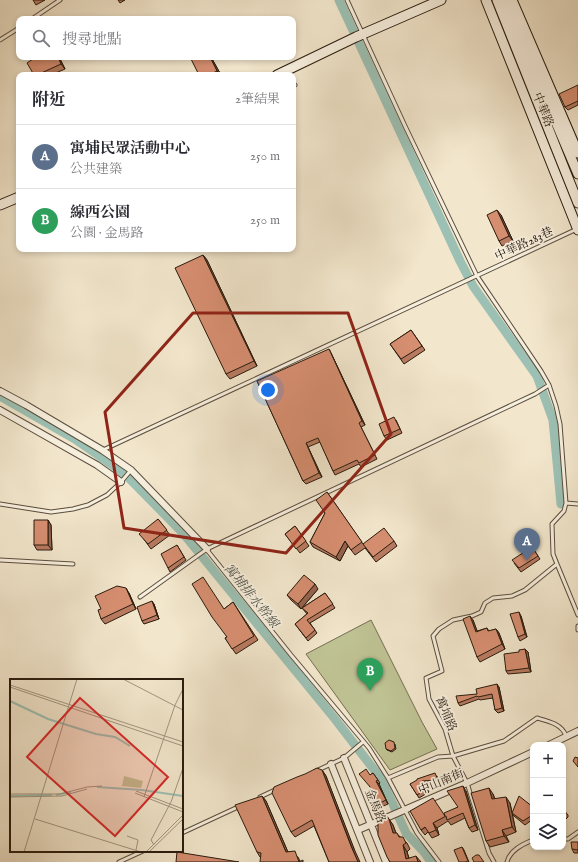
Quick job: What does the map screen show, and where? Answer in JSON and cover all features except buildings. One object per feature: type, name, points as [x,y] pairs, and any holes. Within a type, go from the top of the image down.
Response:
[{"type":"main road","points":[[284,72],[359,36],[440,0]]},
{"type":"main road","name":"中華路","points":[[486,0],[578,229]]},
{"type":"main road","name":"中華路","points":[[497,0],[578,203]]},
{"type":"main road","name":"中華路","points":[[504,0],[578,174]]},
{"type":"main road","name":"中華路","points":[[512,0],[578,153]]},
{"type":"main road","points":[[0,205],[16,198]]},
{"type":"street","points":[[0,391],[102,450],[131,470],[207,550]]},
{"type":"street","points":[[0,410],[98,465],[121,482]]},
{"type":"street","points":[[555,742],[578,732]]},
{"type":"street","name":"中山南街","points":[[358,830],[467,784],[530,753]]},
{"type":"street","name":"金馬路","points":[[344,758],[386,862]]},
{"type":"street","name":"金馬路","points":[[331,764],[370,862]]},
{"type":"lane","points":[[36,16],[60,0]]},
{"type":"lane","points":[[347,0],[359,36],[405,126],[477,276],[549,385],[560,424],[566,503],[564,511],[552,524],[553,554],[578,615]]},
{"type":"lane","points":[[0,40],[16,30]]},
{"type":"lane","name":"中華路283巷","points":[[102,450],[578,229]]},
{"type":"lane","points":[[140,597],[207,550],[534,394],[549,385]]},
{"type":"lane","points":[[0,504],[51,512],[73,509],[88,505],[107,495],[131,470]]},
{"type":"lane","points":[[566,503],[578,504]]},
{"type":"lane","points":[[207,550],[291,655],[369,748],[388,778],[417,833],[439,862]]},
{"type":"lane","points":[[0,560],[73,564]]},
{"type":"lane","name":"寓埔路","points":[[494,862],[489,853],[467,784],[453,756],[444,729],[429,699],[426,678],[442,671],[433,636],[439,629],[453,620],[472,616],[481,612],[485,603],[493,598],[512,596],[525,590],[557,564]]},
{"type":"lane","points":[[578,626],[578,630]]},
{"type":"lane","points":[[388,778],[438,757],[453,756],[504,741],[537,718],[556,724],[565,733],[566,737]]},
{"type":"lane","points":[[310,774],[344,758],[363,742]]},
{"type":"lane","points":[[253,800],[281,787]]},
{"type":"lane","points":[[183,833],[239,807]]},
{"type":"lane","points":[[566,839],[578,832]]},
{"type":"lane","points":[[507,862],[508,858],[521,844],[530,841]]},
{"type":"lane","points":[[119,862],[141,852]]},
{"type":"highlighted area","points":[[193,313],[348,313],[391,434],[286,553],[124,528],[105,412]]},
{"type":"green space","points":[[371,620],[437,749],[390,770],[306,654]]},
{"type":"waterway","points":[[339,0],[473,286],[537,376],[553,420],[561,504]]},
{"type":"waterway","name":"寓埔排水幹線","points":[[0,396],[75,439],[111,464],[127,476],[182,532],[335,719],[382,780],[406,833],[424,852],[431,862]]},
{"type":"place","name":"寓埔民眾活動中心","points":[[527,561]]},
{"type":"place","name":"線西公園","points":[[370,691]]}]
